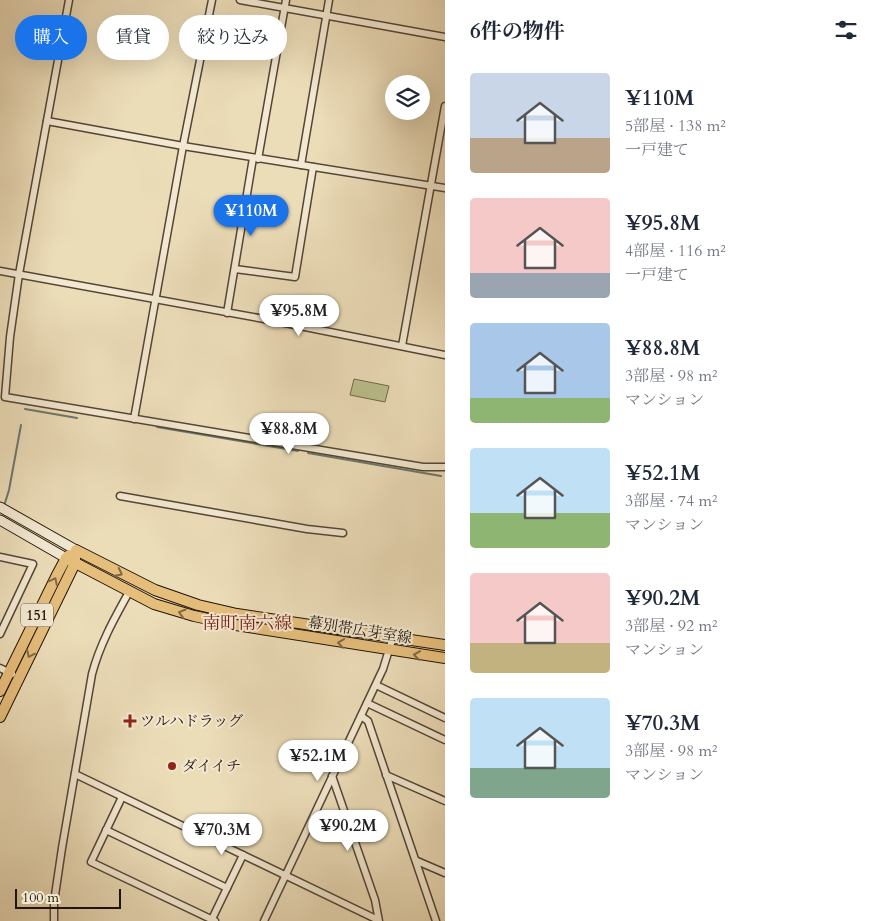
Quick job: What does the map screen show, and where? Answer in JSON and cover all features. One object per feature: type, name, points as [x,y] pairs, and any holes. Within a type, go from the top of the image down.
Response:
[{"type":"main road","points":[[0,507],[76,550]]},
{"type":"main road","points":[[0,520],[70,560]]},
{"type":"main road","name":"151","points":[[0,691],[76,550]]},
{"type":"main road","name":"幕別帯広芽室線","points":[[76,550],[155,590],[198,605],[237,614],[445,645]]},
{"type":"main road","name":"幕別帯広芽室線","points":[[70,560],[154,604],[194,616],[389,651],[445,658]]},
{"type":"main road","name":"151","points":[[0,717],[9,672]]},
{"type":"street","points":[[69,0],[19,274],[10,337],[5,397],[423,467],[445,467]]},
{"type":"street","points":[[134,419],[183,146],[212,0]]},
{"type":"street","points":[[240,0],[445,37]]},
{"type":"street","points":[[227,313],[286,0]]},
{"type":"street","points":[[301,165],[329,0]]},
{"type":"street","points":[[402,346],[445,106]]},
{"type":"street","points":[[47,121],[183,146],[445,188]]},
{"type":"street","points":[[235,269],[295,277],[313,167]]},
{"type":"street","points":[[0,271],[157,299],[445,355]]},
{"type":"street","points":[[120,496],[307,529],[344,533]]},
{"type":"street","points":[[0,557],[33,564],[0,634]]},
{"type":"street","points":[[54,921],[54,902],[92,674],[98,651],[129,592]]},
{"type":"street","points":[[264,921],[376,685],[393,637]]},
{"type":"street","points":[[376,685],[445,718]]},
{"type":"street","points":[[367,703],[445,740]]},
{"type":"street","points":[[361,716],[368,721],[436,921]]},
{"type":"street","points":[[75,774],[379,920]]},
{"type":"street","points":[[386,775],[445,801]]},
{"type":"street","points":[[332,776],[375,900],[379,920]]},
{"type":"street","points":[[122,797],[91,862],[213,920],[243,855]]},
{"type":"street","points":[[106,830],[227,888]]},
{"type":"street","points":[[417,861],[445,873]]},
{"type":"green space","points":[[354,379],[389,386],[385,402],[350,395]]},
{"type":"waterway","points":[[25,409],[77,418]]},
{"type":"waterway","points":[[4,506],[9,490],[21,425]]},
{"type":"waterway","points":[[157,427],[298,451]]},
{"type":"waterway","points":[[308,453],[441,476]]},
{"type":"place","name":"ツルハドラッグ","points":[[130,721]]},
{"type":"place","name":"ダイイチ","points":[[172,766]]},
{"type":"district","name":"南町南六線","points":[[247,623]]}]
